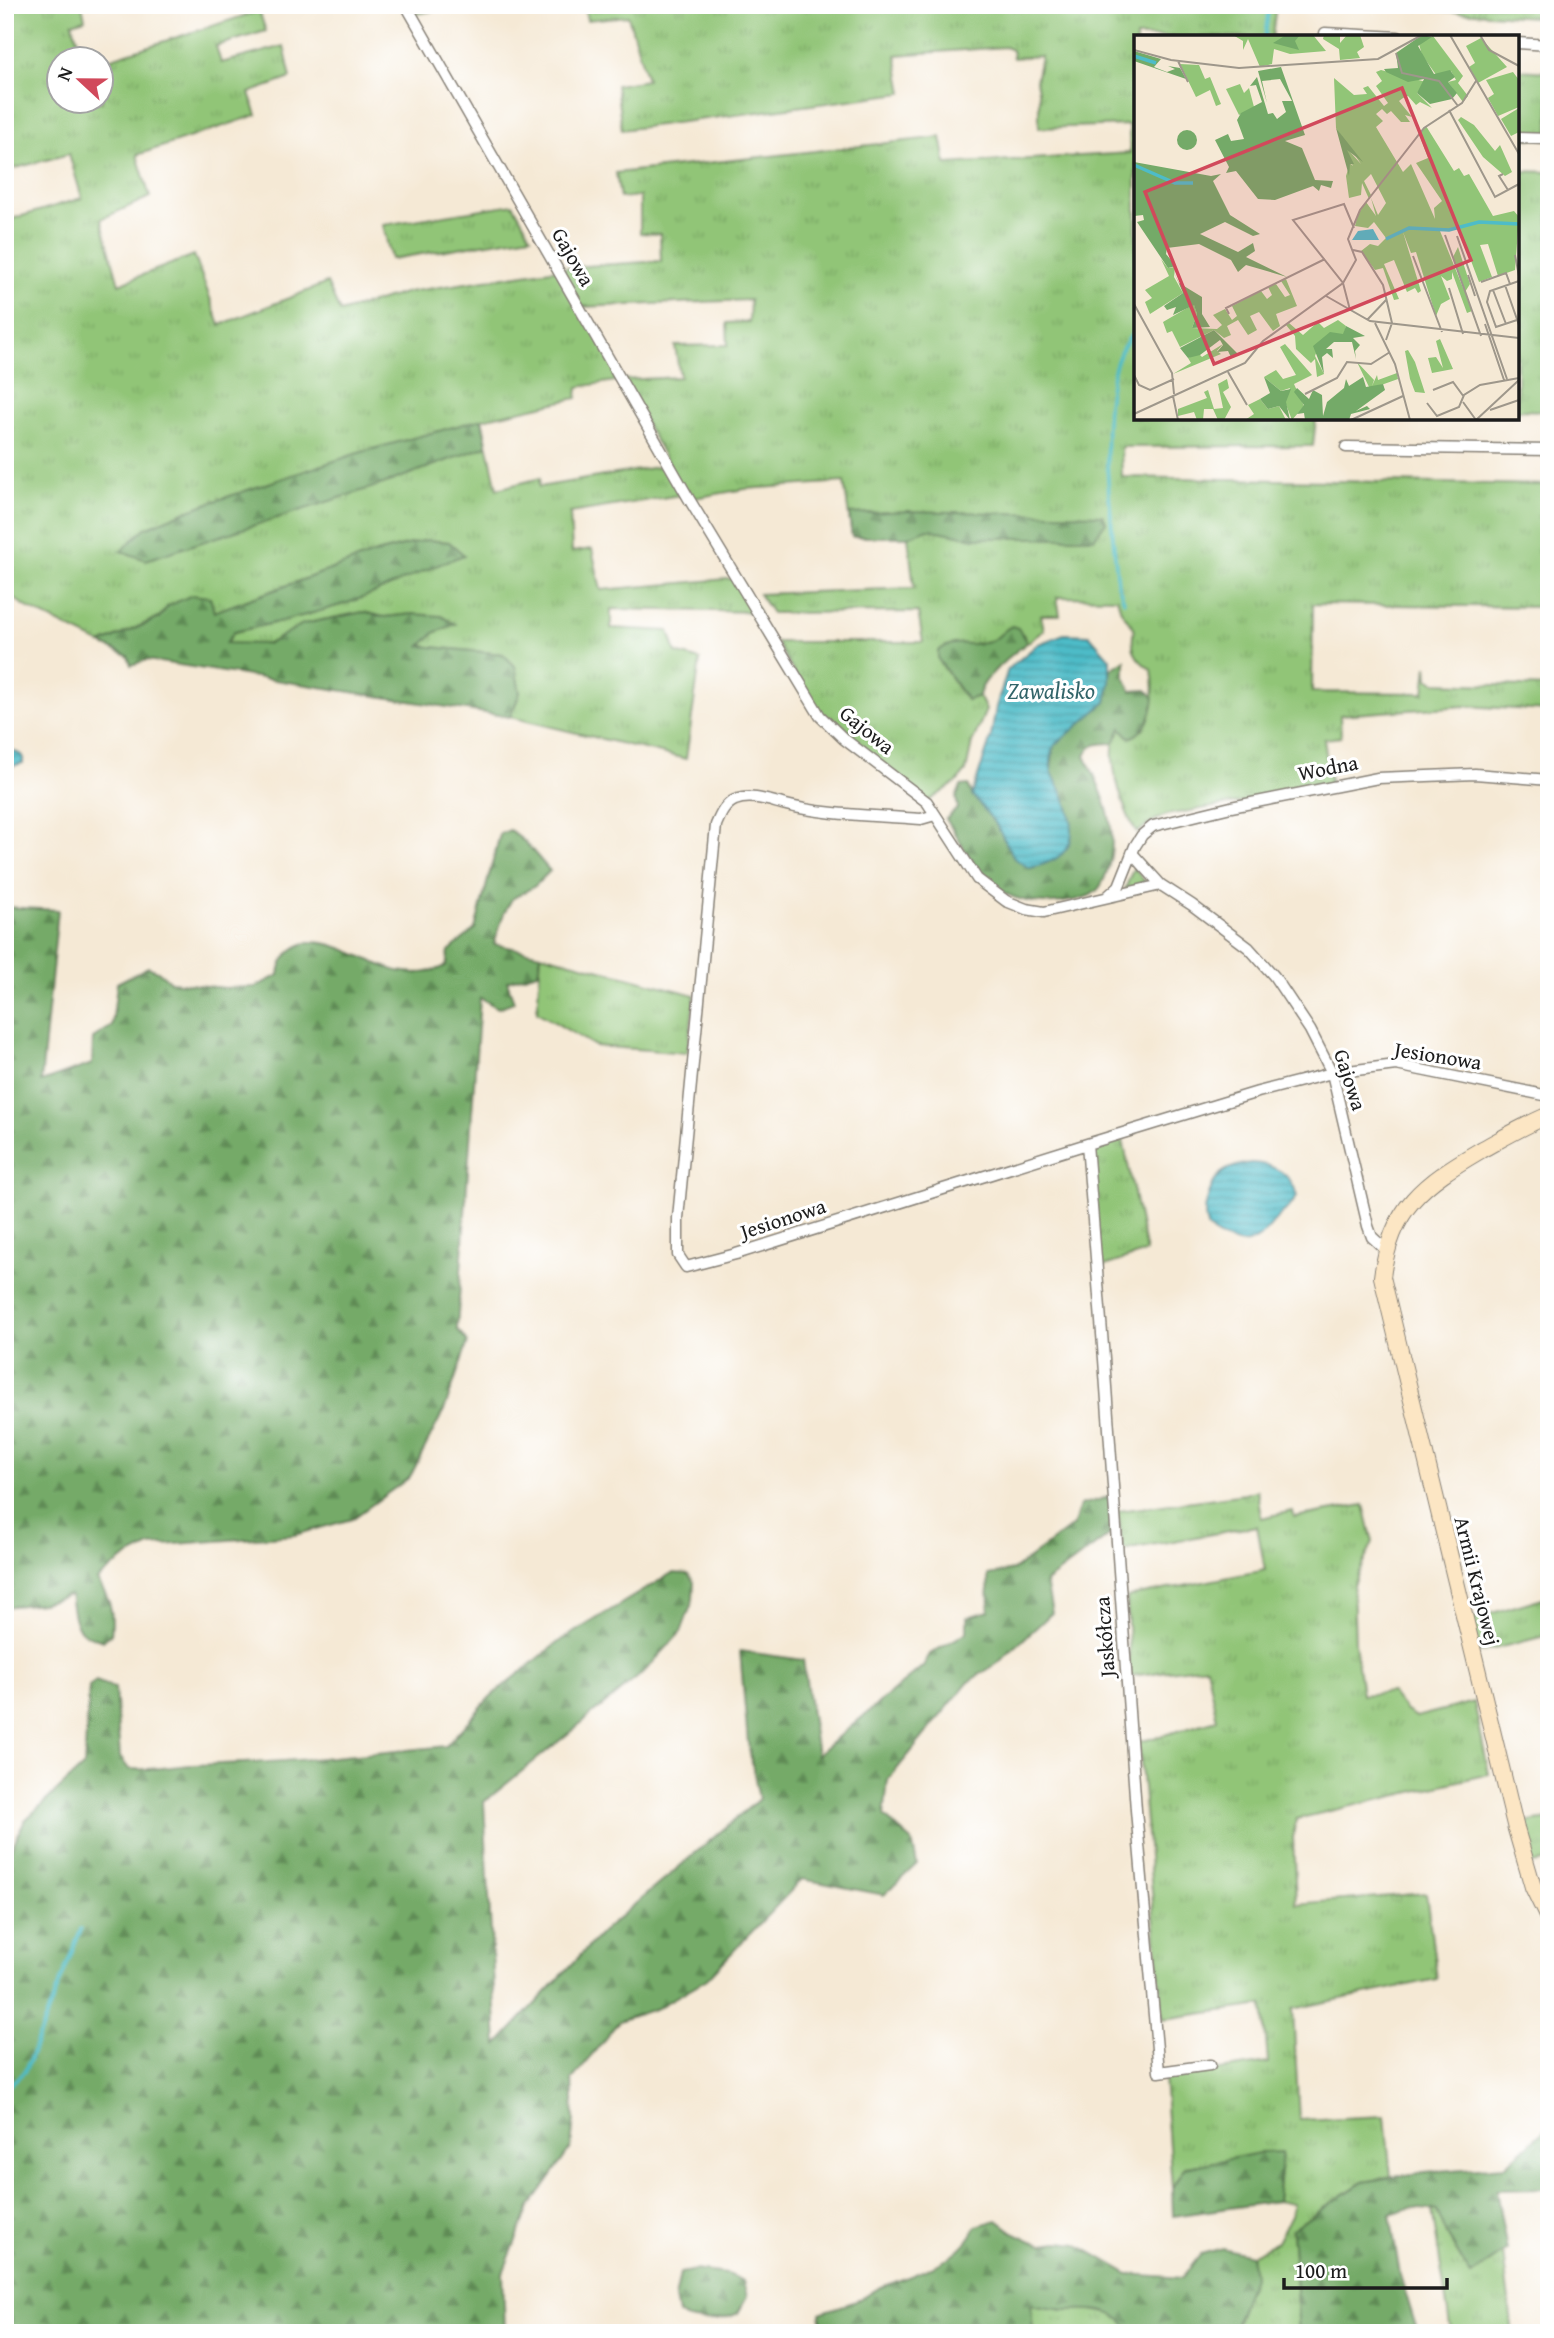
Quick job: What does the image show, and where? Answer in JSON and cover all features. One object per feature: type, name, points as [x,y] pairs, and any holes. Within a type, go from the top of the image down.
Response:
[{"type":"street","name":"Gajowa","points":[[406,5],[690,499],[820,716],[844,739],[927,802],[978,879],[1006,901],[1026,909],[1044,912],[1161,886],[1192,905],[1249,948],[1273,976],[1310,1030],[1332,1073],[1368,1226],[1372,1237],[1385,1249]]},
{"type":"street","points":[[1325,33],[1362,35]]},
{"type":"street","points":[[1519,43],[1549,45]]},
{"type":"street","points":[[1519,138],[1549,139]]},
{"type":"street","points":[[1346,447],[1549,450]]},
{"type":"street","name":"Wodna","points":[[1107,897],[1119,886],[1142,835],[1153,826],[1231,807],[1378,778],[1475,774],[1549,780]]},
{"type":"street","name":"Jesionowa","points":[[935,815],[921,819],[804,810],[757,798],[734,800],[719,816],[714,838],[678,1218],[680,1259],[686,1266],[703,1264],[1245,1096],[1332,1073],[1396,1065],[1549,1097]]},
{"type":"street","points":[[1132,853],[1161,886]]},
{"type":"street","points":[[1385,1249],[1399,1219],[1422,1189],[1474,1155],[1549,1115]]},
{"type":"street","name":"Jaskółcza","points":[[1087,1146],[1136,1810],[1159,2072],[1210,2066]]},
{"type":"street","name":"Armii Krajowej","points":[[1385,1249],[1381,1277],[1386,1301],[1516,1829],[1533,1887],[1549,1920]]},
{"type":"green space","points":[[5,5],[82,5],[85,19],[72,23],[80,46],[46,46],[46,116],[116,116],[116,57],[259,11],[266,31],[216,46],[221,63],[284,46],[291,78],[249,93],[257,115],[137,155],[150,197],[101,219],[119,284],[194,255],[220,325],[327,283],[340,312],[408,292],[570,267],[661,261],[660,234],[640,233],[640,196],[620,198],[616,173],[941,137],[946,164],[1130,153],[1129,125],[1039,128],[1039,95],[1036,81],[1041,56],[1013,58],[1012,50],[1005,47],[896,55],[903,93],[622,130],[616,85],[647,80],[628,16],[587,20],[584,5],[1276,5],[1272,35],[1134,35],[1134,420],[1316,420],[1313,446],[1121,447],[1122,477],[1549,485],[1549,607],[1313,604],[1312,692],[1424,693],[1427,666],[1428,678],[1436,683],[1549,687],[1549,711],[1465,706],[1340,715],[1341,737],[1324,739],[1331,787],[1166,815],[1137,833],[1119,789],[1113,751],[1121,727],[1142,730],[1146,723],[1153,701],[1152,670],[1137,657],[1133,641],[1134,628],[1121,611],[1117,598],[1057,597],[1060,615],[1041,615],[1044,630],[1027,643],[1023,634],[938,651],[938,659],[966,700],[979,696],[986,710],[972,743],[966,771],[957,782],[927,802],[820,716],[776,642],[923,642],[918,612],[772,613],[759,594],[914,588],[908,537],[852,537],[844,482],[745,489],[689,499],[686,494],[570,513],[572,552],[592,549],[601,590],[738,578],[759,612],[611,609],[611,628],[669,631],[676,653],[700,660],[686,759],[510,717],[520,693],[503,654],[420,646],[434,633],[455,624],[413,614],[384,617],[363,612],[303,624],[268,644],[226,644],[234,632],[287,620],[464,555],[449,542],[426,540],[376,553],[214,612],[168,606],[159,617],[101,644],[30,609],[5,593],[5,221],[82,198],[69,154],[5,171]],"holes":[[[750,300],[749,322],[727,323],[728,345],[675,346],[680,377],[622,380],[580,307]],[[621,380],[669,465],[539,487],[540,478],[497,489],[482,419],[577,398],[578,387]]]},
{"type":"green space","points":[[406,5],[462,5],[412,15]]},
{"type":"green space","points":[[1354,5],[1549,5],[1549,18]]},
{"type":"green space","points":[[1519,70],[1549,72],[1549,139],[1519,138]]},
{"type":"green space","points":[[1519,171],[1549,172],[1549,411],[1519,410]]},
{"type":"green space","points":[[513,204],[531,236],[391,259],[383,225]]},
{"type":"green space","points":[[482,419],[487,446],[383,484],[146,560],[121,551],[145,528],[191,509],[358,453]]},
{"type":"green space","points":[[908,511],[1103,515],[1106,522],[1094,538],[974,538],[928,529],[908,537],[852,537],[849,514]]},
{"type":"green space","points":[[426,540],[449,542],[464,555],[344,604],[234,632],[226,643],[268,644],[303,624],[363,612],[384,617],[413,614],[441,616],[455,624],[434,633],[421,646],[503,654],[515,666],[520,693],[510,717],[147,660],[131,665],[128,656],[101,644],[159,618],[168,606],[192,595],[210,597],[214,612],[376,553]]},
{"type":"green space","points":[[1012,626],[1018,628],[1027,643],[991,675],[979,696],[967,700],[938,659],[938,651],[951,645],[991,641]]},
{"type":"green space","points":[[1125,660],[1125,677],[1131,691],[1147,690],[1154,698],[1150,716],[1141,731],[1130,738],[1121,728],[1114,743],[1093,746],[1085,756],[1104,798],[1111,828],[1110,859],[1102,884],[1091,895],[1064,902],[1030,902],[1014,898],[986,879],[946,819],[958,808],[956,798],[961,786],[968,785],[972,795],[996,824],[1014,858],[1051,769],[1054,745],[1106,702],[1111,669]]},
{"type":"green space","points":[[510,830],[526,843],[550,871],[535,886],[512,899],[504,913],[494,944],[541,954],[538,972],[507,981],[514,1002],[498,1008],[480,998],[457,1329],[468,1342],[445,1408],[410,1477],[352,1519],[295,1535],[150,1546],[122,1560],[97,1580],[108,1599],[112,1619],[111,1634],[103,1641],[86,1634],[77,1626],[70,1595],[42,1603],[5,1607],[5,1132],[8,1124],[5,1123],[5,907],[58,910],[41,1082],[92,1064],[93,1038],[112,1026],[117,983],[148,967],[158,971],[171,982],[224,988],[255,987],[279,975],[287,955],[299,946],[312,942],[341,948],[398,971],[422,973],[446,966],[449,951],[475,929],[500,834]]},
{"type":"green space","points":[[1134,867],[1148,886],[1125,889]]},
{"type":"green space","points":[[541,954],[695,995],[687,1053],[595,1046],[537,1012]]},
{"type":"green space","points":[[1122,1135],[1146,1252],[1099,1268],[1091,1147]]},
{"type":"green space","points":[[1257,1490],[1261,1518],[1293,1511],[1294,1517],[1364,1505],[1373,1542],[1353,1585],[1355,1643],[1362,1695],[1391,1692],[1406,1711],[1416,1717],[1474,1702],[1489,1774],[1296,1819],[1293,1836],[1296,1904],[1426,1893],[1437,1979],[1293,2009],[1299,2120],[1385,2116],[1391,2177],[1362,2182],[1292,2229],[1299,2333],[1234,2333],[1253,2270],[1251,2255],[1277,2242],[1291,2215],[1293,2204],[1277,2201],[1282,2153],[1185,2167],[1172,2188],[1164,2078],[1268,2063],[1263,2005],[1163,2019],[1139,1742],[1217,1720],[1206,1666],[1130,1676],[1127,1597],[1265,1570],[1257,1526],[1123,1550],[1118,1511],[1245,1494]]},
{"type":"green space","points":[[1112,1496],[1115,1531],[1046,1582],[1052,1613],[998,1663],[968,1682],[888,1780],[884,1816],[912,1841],[917,1864],[884,1895],[802,1879],[707,1979],[657,2008],[619,2021],[572,2080],[574,2119],[571,2148],[529,2208],[503,2273],[505,2333],[5,2333],[5,1870],[11,1849],[25,1820],[84,1766],[89,1686],[96,1681],[115,1688],[120,1757],[129,1769],[288,1760],[446,1746],[490,1697],[561,1640],[672,1573],[688,1574],[694,1582],[693,1600],[681,1632],[644,1672],[484,1802],[497,2045],[602,1932],[759,1799],[748,1743],[740,1651],[803,1660],[817,1755],[923,1666],[930,1654],[967,1632],[967,1617],[989,1611],[988,1575],[1013,1570],[1074,1525],[1080,1505]]},
{"type":"green space","points":[[1549,1596],[1549,1635],[1478,1653],[1472,1619]]},
{"type":"green space","points":[[1549,1819],[1549,1861],[1532,1864],[1523,1823]]},
{"type":"green space","points":[[1549,2126],[1549,2189],[1496,2190],[1507,2250],[1471,2275],[1447,2235],[1437,2211],[1410,2208],[1390,2214],[1400,2275],[1418,2333],[1299,2333],[1292,2229],[1363,2182],[1424,2172],[1505,2166]]},
{"type":"green space","points":[[1282,2152],[1277,2201],[1173,2216],[1172,2188],[1184,2168],[1259,2153]]},
{"type":"green space","points":[[1432,2210],[1438,2211],[1447,2235],[1471,2275],[1503,2253],[1513,2333],[1451,2333]]},
{"type":"green space","points":[[997,2220],[1032,2241],[1043,2244],[1077,2244],[1129,2274],[1182,2278],[1201,2254],[1223,2248],[1251,2255],[1254,2275],[1234,2333],[1132,2333],[1118,2318],[1103,2311],[1031,2305],[1033,2333],[823,2333],[820,2313],[860,2300],[880,2287],[937,2264],[961,2248],[976,2226]]},
{"type":"green space","points":[[695,2270],[727,2274],[743,2281],[747,2297],[738,2313],[707,2321],[691,2320],[678,2314],[675,2299],[680,2273]]},
{"type":"green space","points":[[1031,2305],[1064,2310],[1087,2309],[1116,2315],[1132,2333],[1033,2333]]},
{"type":"water","name":"Zawalisko","points":[[1064,634],[1089,635],[1110,659],[1110,682],[1106,702],[1054,746],[1051,770],[1068,806],[1072,831],[1070,842],[1057,858],[1029,868],[1014,858],[996,824],[972,795],[991,737],[996,707],[1008,669],[1038,644]]},
{"type":"water","points":[[5,746],[23,756],[23,763],[5,768]]},
{"type":"water","points":[[1251,1163],[1275,1168],[1287,1176],[1297,1197],[1258,1238],[1243,1244],[1235,1243],[1208,1229],[1206,1205],[1213,1184],[1221,1173]]},
{"type":"waterway","points":[[1265,35],[1269,5]]},
{"type":"waterway","points":[[1124,601],[1118,585],[1112,530],[1107,466],[1108,403],[1121,351],[1134,332]]},
{"type":"waterway","points":[[5,2089],[25,2071],[81,1929]]}]
